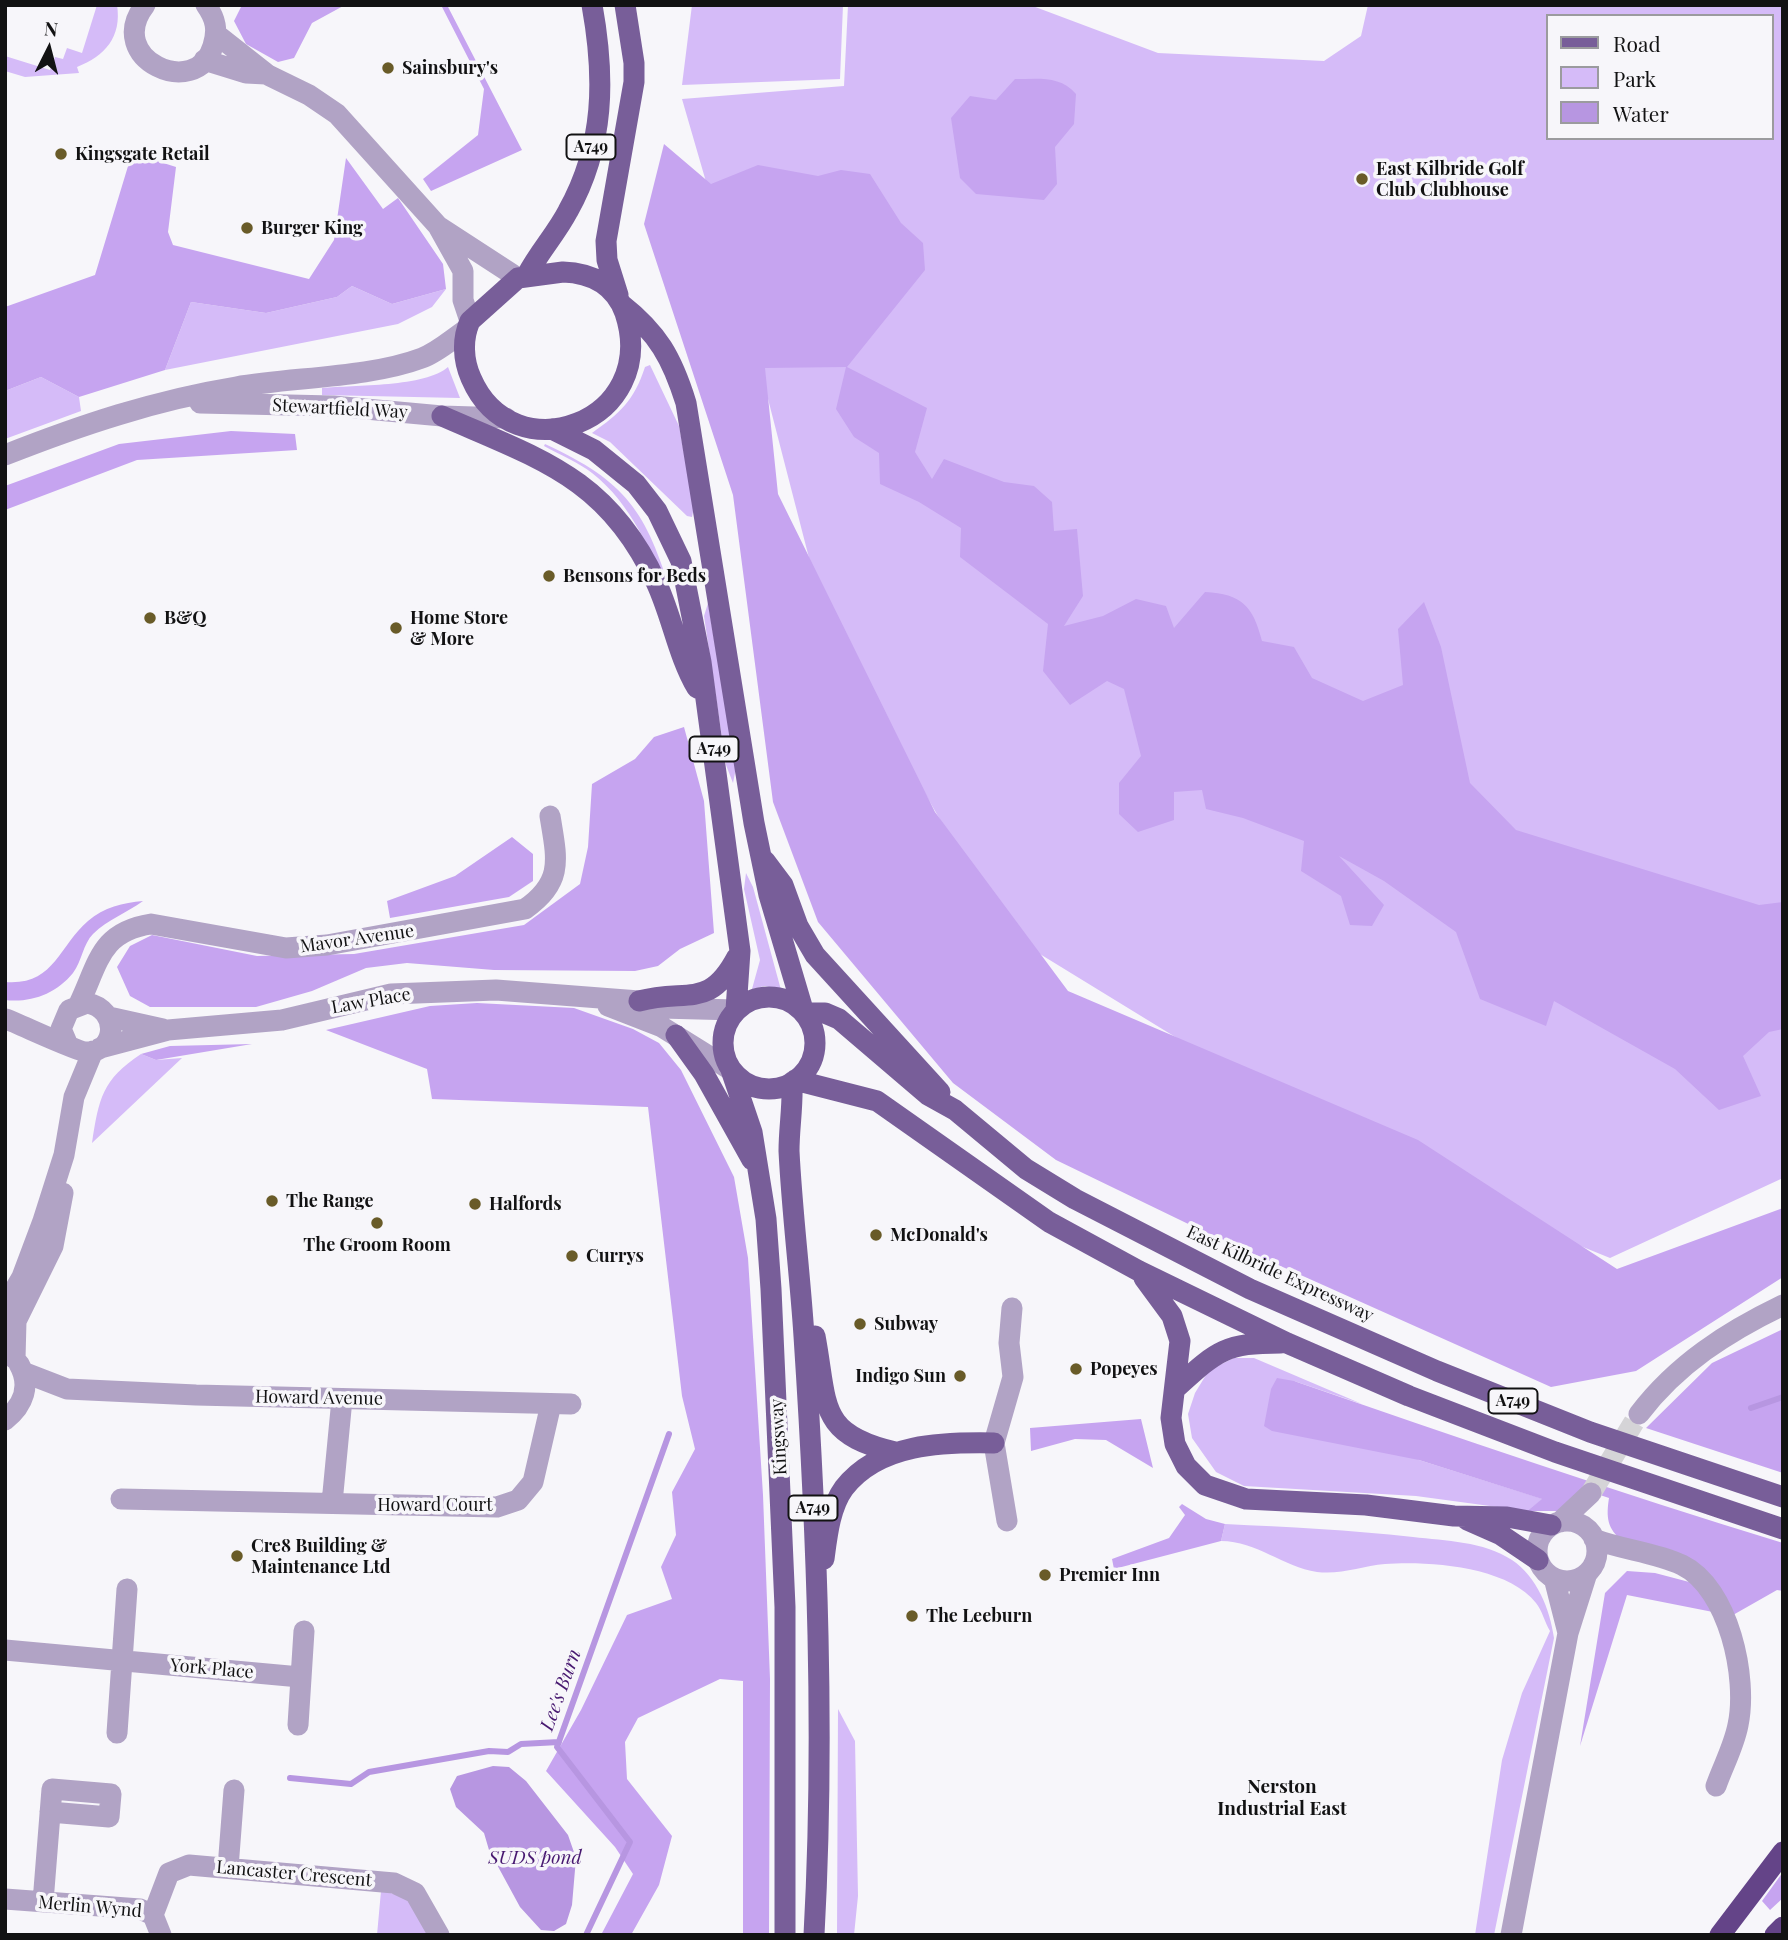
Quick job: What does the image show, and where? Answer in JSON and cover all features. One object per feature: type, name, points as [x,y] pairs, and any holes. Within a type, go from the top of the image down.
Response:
[{"type":"highway","points":[[1720,1935],[1783,1852]]},
{"type":"highway","points":[[1775,1935],[1783,1927]]},
{"type":"main road","name":"A749","points":[[592,5],[602,68],[599,116],[575,198],[522,276],[468,325],[464,352],[473,383],[491,409],[528,426],[552,429],[594,450],[636,484],[657,512],[681,561],[707,705],[740,951],[736,1010]]},
{"type":"main road","name":"A749","points":[[552,429],[583,422],[594,416],[621,388],[630,365],[632,346],[607,260],[606,229],[627,123],[634,63],[625,5]]},
{"type":"main road","points":[[599,116],[627,123]]},
{"type":"main road","name":"A749","points":[[522,276],[563,272],[587,275],[620,300],[655,335],[681,386],[713,556],[754,823],[769,895],[804,1013],[814,1032],[814,1050],[809,1065],[793,1081],[776,1089],[746,1083],[731,1070],[724,1053],[723,1034],[736,1010],[745,1003],[765,996],[786,1000],[804,1013]]},
{"type":"main road","points":[[442,416],[557,466],[611,511],[645,559],[673,623],[691,678],[707,705]]},
{"type":"main road","points":[[681,561],[713,556]]},
{"type":"main road","points":[[763,858],[783,885],[798,926],[815,955],[955,1110]]},
{"type":"main road","points":[[639,1001],[664,995],[690,996],[708,991],[727,976],[740,951]]},
{"type":"main road","name":"East Kilbride Expressway","points":[[804,1013],[825,1013],[839,1019],[928,1095],[955,1110],[1026,1169],[1075,1199],[1250,1289],[1437,1371],[1590,1432],[1783,1497]]},
{"type":"main road","points":[[676,1035],[704,1074],[757,1167]]},
{"type":"main road","name":"Kingsway","points":[[731,1070],[752,1132],[767,1230],[781,1486],[787,1746],[785,1935]]},
{"type":"main road","name":"A749","points":[[793,1081],[877,1101],[1030,1209],[1139,1271],[1287,1343],[1409,1396],[1555,1452],[1783,1529]]},
{"type":"main road","name":"Kingsway","points":[[793,1081],[789,1153],[797,1238],[811,1471],[815,1610],[818,1760],[814,1935]]},
{"type":"main road","points":[[797,1238],[830,1418],[858,1442],[895,1452]]},
{"type":"main road","points":[[1139,1271],[1161,1299],[1177,1329],[1180,1341],[1171,1418],[1175,1444],[1194,1475],[1217,1492],[1246,1499],[1366,1505],[1454,1516],[1507,1517],[1556,1523]]},
{"type":"main road","points":[[1175,1389],[1216,1353],[1232,1346],[1287,1343]]},
{"type":"main road","points":[[815,1610],[830,1521],[844,1488],[864,1469],[895,1452],[927,1445],[994,1443]]},
{"type":"main road","points":[[1454,1516],[1501,1535],[1538,1560]]},
{"type":"street","points":[[145,5],[137,18],[135,34],[139,51],[150,64],[160,69],[183,72],[204,61],[212,51],[218,22]]},
{"type":"street","points":[[206,5],[218,22],[268,75],[317,100],[337,114],[438,226],[463,271],[463,300],[468,325]]},
{"type":"street","points":[[204,61],[246,73],[268,75]]},
{"type":"street","points":[[438,226],[522,276]]},
{"type":"street","name":"Stewartfield Way","points":[[5,455],[91,421],[173,401],[235,387],[405,362],[432,353],[468,325]]},
{"type":"street","name":"Stewartfield Way","points":[[173,401],[378,408],[442,416],[506,418]]},
{"type":"street","name":"Mavor Avenue","points":[[72,1010],[111,937],[130,927],[151,924],[286,948],[394,934],[525,909],[545,895],[554,877],[557,859],[550,816]]},
{"type":"street","points":[[74,1097],[96,1050],[109,1037],[100,960]]},
{"type":"street","name":"Law Place","points":[[96,1050],[168,1030],[282,1020],[391,994],[496,990],[639,1001],[661,1008],[736,1010]]},
{"type":"street","name":"Law Place","points":[[575,998],[642,1018],[676,1035],[731,1070]]},
{"type":"street","points":[[6,1019],[72,1010],[105,1012]]},
{"type":"street","points":[[5,1420],[22,1401],[15,1361],[16,1321],[21,1307],[44,1268],[57,1227],[63,1189],[64,1156],[74,1097],[69,1045],[61,1029],[72,1010]]},
{"type":"street","name":"Law Place","points":[[105,1012],[168,1030]]},
{"type":"street","points":[[6,1019],[69,1045],[96,1050]]},
{"type":"street","points":[[5,1306],[32,1252],[64,1156]]},
{"type":"street","points":[[1639,1414],[1659,1388],[1693,1358],[1736,1329],[1783,1306]]},
{"type":"street","points":[[1007,1521],[994,1443],[1013,1377],[1009,1343],[1012,1308]]},
{"type":"street","name":"Howard Avenue","points":[[15,1361],[67,1389]]},
{"type":"street","name":"Howard Avenue","points":[[22,1401],[67,1389],[561,1404]]},
{"type":"street","points":[[332,1503],[342,1399]]},
{"type":"street","name":"Howard Court","points":[[121,1499],[496,1507],[518,1500],[533,1482],[561,1404]]},
{"type":"street","points":[[1511,1935],[1568,1633],[1596,1553],[1593,1538],[1594,1494],[1556,1523],[1539,1541],[1538,1560],[1554,1578],[1568,1633]]},
{"type":"street","points":[[1556,1523],[1581,1524],[1593,1538],[1683,1566],[1709,1589],[1721,1609],[1736,1655],[1741,1699],[1738,1726],[1716,1786]]},
{"type":"street","points":[[1554,1578],[1571,1580],[1589,1570],[1623,1558],[1652,1557]]},
{"type":"street","points":[[117,1733],[127,1589]]},
{"type":"street","points":[[298,1725],[304,1631]]},
{"type":"street","name":"York Place","points":[[5,1650],[300,1677]]},
{"type":"street","points":[[228,1868],[234,1790]]},
{"type":"street","points":[[43,1902],[50,1812]]},
{"type":"street","name":"Lancaster Crescent","points":[[157,1925],[169,1873],[189,1865],[403,1886],[419,1898],[439,1935]]},
{"type":"street","name":"Merlin Wynd","points":[[5,1899],[140,1909],[157,1925]]},
{"type":"green space","points":[[97,5],[117,5],[117,27],[103,51],[77,67],[79,73],[25,77],[5,71],[5,56],[50,70],[55,57],[63,59],[67,48],[82,53]]},
{"type":"green space","points":[[692,5],[843,5],[840,79],[682,85]]},
{"type":"green space","points":[[848,5],[1030,5],[1158,53],[1324,61],[1361,36],[1368,5],[1783,5],[1783,1178],[1610,1258],[1389,1168],[1004,932],[824,616],[760,368],[682,99],[844,86]]},
{"type":"green space","points":[[352,286],[392,304],[446,289],[432,307],[398,324],[165,370],[191,302],[266,313],[337,297]]},
{"type":"green space","points":[[650,365],[679,426],[694,507],[692,517],[687,516],[610,442],[592,433],[611,419],[631,398],[645,367]]},
{"type":"green space","points":[[448,367],[460,398],[322,395],[322,388],[407,382],[438,374]]},
{"type":"green space","points":[[41,377],[79,397],[81,411],[5,439],[5,391]]},
{"type":"green space","points":[[545,444],[596,472],[630,502],[653,542],[672,596],[648,546],[618,499],[592,473],[544,446]]},
{"type":"green space","points":[[708,603],[736,768],[733,783],[726,765],[704,616]]},
{"type":"green space","points":[[746,873],[753,887],[781,990],[765,986],[752,989],[760,960],[744,889]]},
{"type":"green space","points":[[141,1054],[156,1060],[182,1058],[92,1143],[104,1091],[128,1063]]},
{"type":"green space","points":[[1234,1358],[1254,1358],[1362,1404],[1294,1381],[1419,1460],[1543,1499],[1527,1511],[1416,1496],[1244,1486],[1216,1472],[1192,1438],[1188,1414],[1195,1393],[1209,1370]]},
{"type":"green space","points":[[1225,1524],[1366,1532],[1464,1543],[1501,1554],[1529,1575],[1546,1605],[1554,1638],[1494,1935],[1475,1935],[1502,1760],[1522,1693],[1550,1631],[1538,1606],[1523,1591],[1506,1581],[1466,1568],[1403,1563],[1335,1572],[1305,1569],[1246,1545],[1221,1541]]},
{"type":"green space","points":[[838,1709],[855,1741],[858,1896],[854,1935],[837,1935]]},
{"type":"green space","points":[[381,1891],[408,1899],[418,1910],[431,1935],[377,1935]]},
{"type":"shaded area","points":[[242,5],[345,5],[312,23],[294,58],[278,62],[246,44],[234,21]]},
{"type":"shaded area","points":[[441,5],[447,5],[522,150],[431,191],[423,179],[478,135],[484,89]]},
{"type":"shaded area","points":[[1015,79],[1056,81],[1076,94],[1074,124],[1055,147],[1057,184],[1044,200],[976,194],[960,178],[951,118],[970,96],[996,100]]},
{"type":"shaded area","points":[[664,144],[711,184],[758,165],[818,176],[841,170],[870,174],[901,223],[923,243],[925,270],[847,367],[927,408],[915,452],[932,479],[944,459],[1004,482],[1034,486],[1052,502],[1054,531],[1077,529],[1083,596],[1064,626],[1103,616],[1136,599],[1166,606],[1174,628],[1205,592],[1218,593],[1244,604],[1254,619],[1262,641],[1294,647],[1312,678],[1363,701],[1403,685],[1398,629],[1424,602],[1441,647],[1470,783],[1516,830],[1759,905],[1783,902],[1783,1029],[1769,1032],[1743,1056],[1761,1096],[1719,1110],[1675,1069],[1554,1001],[1546,1026],[1480,999],[1456,932],[1384,881],[1339,856],[1384,905],[1372,926],[1350,925],[1341,896],[1301,871],[1304,841],[1243,818],[1206,809],[1202,790],[1174,792],[1174,820],[1138,832],[1119,814],[1119,783],[1141,756],[1124,689],[1107,681],[1070,705],[1043,671],[1048,624],[960,557],[961,528],[919,502],[880,484],[879,453],[854,437],[836,409],[846,367],[765,368],[778,494],[935,812],[1068,991],[1418,1140],[1617,1269],[1783,1208],[1783,1277],[1636,1371],[1551,1387],[1209,1234],[1056,1160],[953,1083],[818,922],[773,802],[733,495],[644,224]]},
{"type":"shaded area","points":[[132,153],[176,167],[168,232],[173,245],[309,279],[334,240],[346,158],[383,209],[398,198],[443,264],[446,289],[392,304],[352,286],[337,297],[266,313],[191,302],[165,370],[79,397],[41,377],[5,391],[5,307],[95,275]]},
{"type":"shaded area","points":[[231,431],[295,434],[297,450],[137,460],[5,510],[5,486],[119,444]]},
{"type":"shaded area","points":[[684,727],[704,801],[714,933],[680,949],[658,966],[635,971],[494,970],[407,963],[366,968],[312,991],[256,1007],[150,1007],[130,996],[117,967],[130,946],[152,935],[257,956],[354,954],[524,925],[580,884],[588,847],[592,784],[635,759],[654,737]]},
{"type":"shaded area","points":[[512,837],[533,854],[533,881],[509,897],[390,918],[387,901],[455,876]]},
{"type":"shaded area","points":[[143,901],[93,934],[73,973],[51,992],[24,1000],[5,1000],[5,982],[21,982],[45,971],[94,916],[114,906]]},
{"type":"shaded area","points":[[477,1003],[574,1008],[633,1029],[659,1043],[681,1070],[734,1177],[748,1258],[763,1495],[770,1679],[769,1935],[743,1935],[743,1681],[720,1679],[638,1718],[625,1742],[627,1779],[672,1836],[659,1885],[631,1935],[601,1935],[633,1874],[615,1847],[546,1771],[581,1710],[627,1615],[672,1599],[661,1567],[676,1535],[672,1492],[695,1449],[682,1396],[648,1107],[432,1099],[427,1069],[326,1030],[430,1006]]},
{"type":"shaded area","points":[[252,1044],[156,1060],[141,1054],[170,1046]]},
{"type":"shaded area","points":[[1783,1329],[1783,1473],[1646,1428],[1712,1363]]},
{"type":"shaded area","points":[[1277,1378],[1294,1381],[1599,1485],[1783,1543],[1783,1591],[1777,1590],[1733,1615],[1698,1566],[1623,1541],[1609,1522],[1609,1498],[1585,1490],[1559,1511],[1527,1511],[1542,1499],[1419,1460],[1272,1431],[1264,1426],[1271,1389]]},
{"type":"shaded area","points":[[1141,1419],[1153,1468],[1106,1440],[1075,1439],[1031,1451],[1030,1428]]},
{"type":"shaded area","points":[[1182,1504],[1206,1519],[1225,1524],[1221,1541],[1114,1569],[1112,1559],[1169,1538],[1185,1515],[1179,1507]]},
{"type":"shaded area","points":[[1627,1571],[1655,1573],[1693,1583],[1718,1613],[1627,1595],[1580,1746],[1605,1593]]},
{"type":"shaded area","points":[[1783,1872],[1783,1898],[1770,1910],[1762,1901]]},
{"type":"water","name":"SUDS pond","points":[[493,1766],[509,1767],[526,1781],[568,1835],[576,1858],[572,1905],[566,1924],[554,1931],[541,1930],[520,1907],[489,1850],[484,1833],[456,1807],[450,1789],[457,1776]]},
{"type":"waterway","points":[[1751,1408],[1783,1397]]},
{"type":"waterway","name":"Lee's Burn","points":[[586,1935],[630,1842],[557,1747],[669,1434]]},
{"type":"waterway","points":[[290,1778],[351,1784],[369,1772],[489,1751],[508,1752],[521,1744],[559,1742]]},
{"type":"tunnel","points":[[1591,1493],[1639,1414]]},
{"type":"place","name":"Sainsbury's","points":[[388,68]]},
{"type":"place","name":"Kingsgate Retail","points":[[61,154]]},
{"type":"place","name":"East Kilbride Golf Club Clubhouse","points":[[1362,179]]},
{"type":"place","name":"Burger King","points":[[247,228]]},
{"type":"place","name":"Bensons for Beds","points":[[549,576]]},
{"type":"place","name":"B&Q","points":[[150,618]]},
{"type":"place","name":"Home Store & More","points":[[396,628]]},
{"type":"place","name":"The Range","points":[[272,1201]]},
{"type":"place","name":"Halfords","points":[[475,1204]]},
{"type":"place","name":"The Groom Room","points":[[377,1223]]},
{"type":"place","name":"McDonald's","points":[[876,1235]]},
{"type":"place","name":"Currys","points":[[572,1256]]},
{"type":"place","name":"Subway","points":[[860,1324]]},
{"type":"place","name":"Popeyes","points":[[1076,1369]]},
{"type":"place","name":"Indigo Sun","points":[[960,1376]]},
{"type":"place","name":"Cre8 Building & Maintenance Ltd","points":[[237,1556]]},
{"type":"place","name":"Premier Inn","points":[[1045,1575]]},
{"type":"place","name":"The Leeburn","points":[[912,1616]]},
{"type":"district","name":"Nerston Industrial East","points":[[1282,1798]]}]
